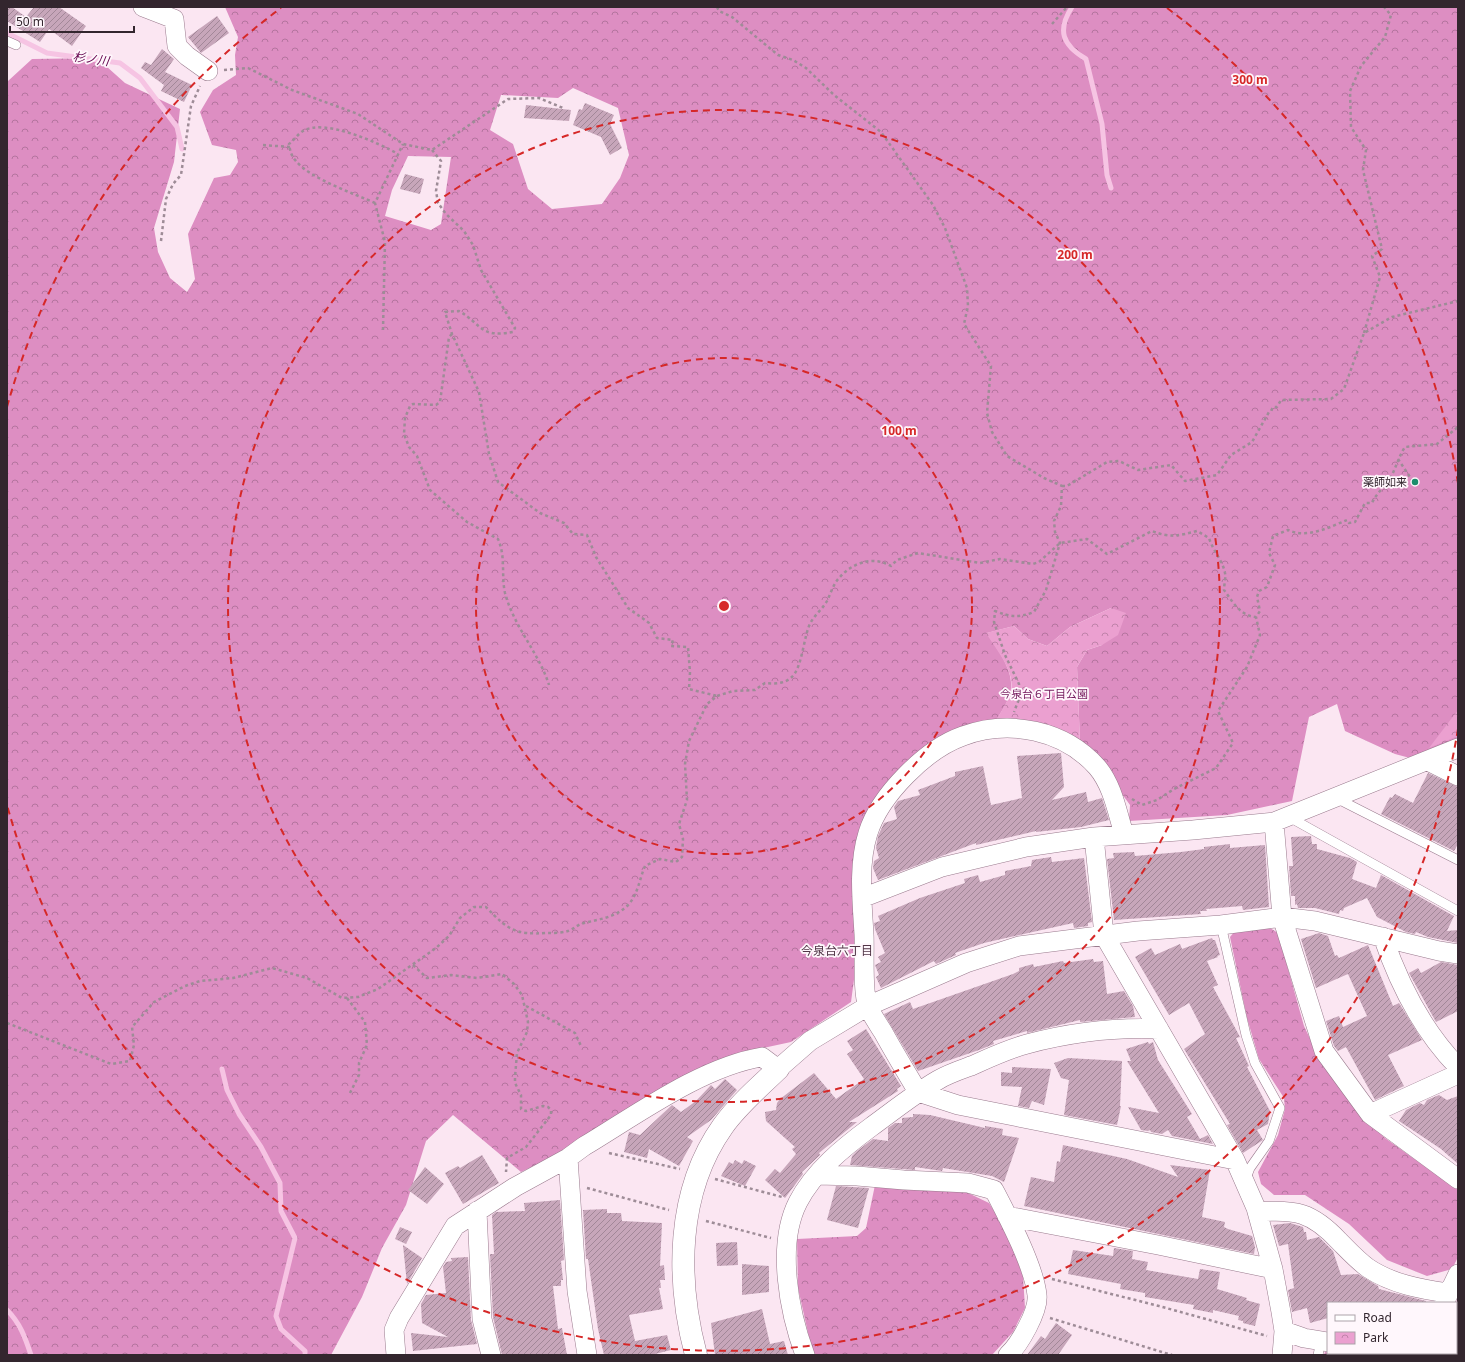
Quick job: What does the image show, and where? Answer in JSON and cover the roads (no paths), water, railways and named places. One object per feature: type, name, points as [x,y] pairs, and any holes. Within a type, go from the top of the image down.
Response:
[{"type":"street","points":[[142,7],[174,19],[177,46],[187,56],[208,71]]},
{"type":"street","points":[[1124,834],[1110,789],[1097,768],[1072,745],[1055,736],[1037,731],[1002,728],[963,736],[942,747],[896,784],[885,798],[868,832],[862,867],[862,898],[868,1006],[918,1092],[958,1105],[1235,1160]]},
{"type":"street","points":[[862,898],[942,867],[1026,847],[1094,837],[1193,830],[1280,818],[1458,748]]},
{"type":"street","points":[[1428,760],[1458,776]]},
{"type":"street","points":[[1280,818],[1282,918],[1324,1051],[1370,1114],[1458,1179]]},
{"type":"street","points":[[1094,837],[1104,935],[1235,1160],[1258,1212],[1273,1269],[1283,1342],[1304,1338],[1322,1346]]},
{"type":"street","points":[[696,1355],[688,1326],[685,1292],[684,1250],[691,1193],[697,1173],[708,1150],[723,1126],[744,1101],[778,1069],[810,1041],[868,1006],[966,962],[1020,946],[1138,930],[1221,925],[1282,918],[1315,921],[1439,952],[1458,954]]},
{"type":"street","points":[[1383,937],[1391,960],[1419,1015],[1434,1039],[1458,1067]]},
{"type":"street","points":[[805,1355],[793,1317],[789,1291],[787,1242],[791,1220],[798,1201],[817,1175],[844,1148],[918,1092],[940,1079],[1026,1044],[1075,1034],[1137,1028],[1159,1028]]},
{"type":"street","points":[[396,1355],[394,1330],[399,1318],[455,1226],[515,1187],[568,1158],[663,1099],[726,1066],[762,1057],[778,1069]]},
{"type":"street","points":[[1370,1114],[1458,1074]]},
{"type":"street","points":[[568,1158],[577,1291],[587,1355]]},
{"type":"street","points":[[817,1175],[968,1183],[994,1190],[1032,1274],[1038,1297],[1024,1334],[1009,1355]]},
{"type":"street","points":[[1258,1212],[1280,1210],[1304,1214],[1324,1225],[1362,1262],[1386,1278],[1446,1298],[1458,1274]]},
{"type":"street","points":[[477,1211],[482,1319],[491,1355]]},
{"type":"street","points":[[1007,1216],[1273,1269]]},
{"type":"lane","points":[[7,40],[16,45]]},
{"type":"lane","points":[[1334,797],[1458,860]]},
{"type":"lane","points":[[1280,818],[1458,911]]},
{"type":"lane","points":[[1221,925],[1246,1035],[1255,1063],[1280,1108],[1269,1141],[1250,1168],[1244,1183]]},
{"type":"waterway","points":[[1072,7],[1064,23],[1064,36],[1072,48],[1086,59],[1102,124],[1107,175],[1111,188]]},
{"type":"waterway","name":"杉ノ川","points":[[7,33],[47,53],[120,63],[140,78],[177,127],[182,149]]},
{"type":"waterway","points":[[222,1069],[227,1090],[239,1114],[261,1147],[280,1183],[281,1211],[295,1238],[276,1316],[281,1329],[305,1351],[305,1355]]},
{"type":"waterway","points":[[7,1310],[22,1331],[31,1355]]},
{"type":"place","name":"薬師如来","points":[[1415,482]]},
{"type":"district","name":"今泉台六丁目","points":[[837,951]]},
{"type":"park label","name":"今泉台６丁目公園","points":[[1044,694]]}]
